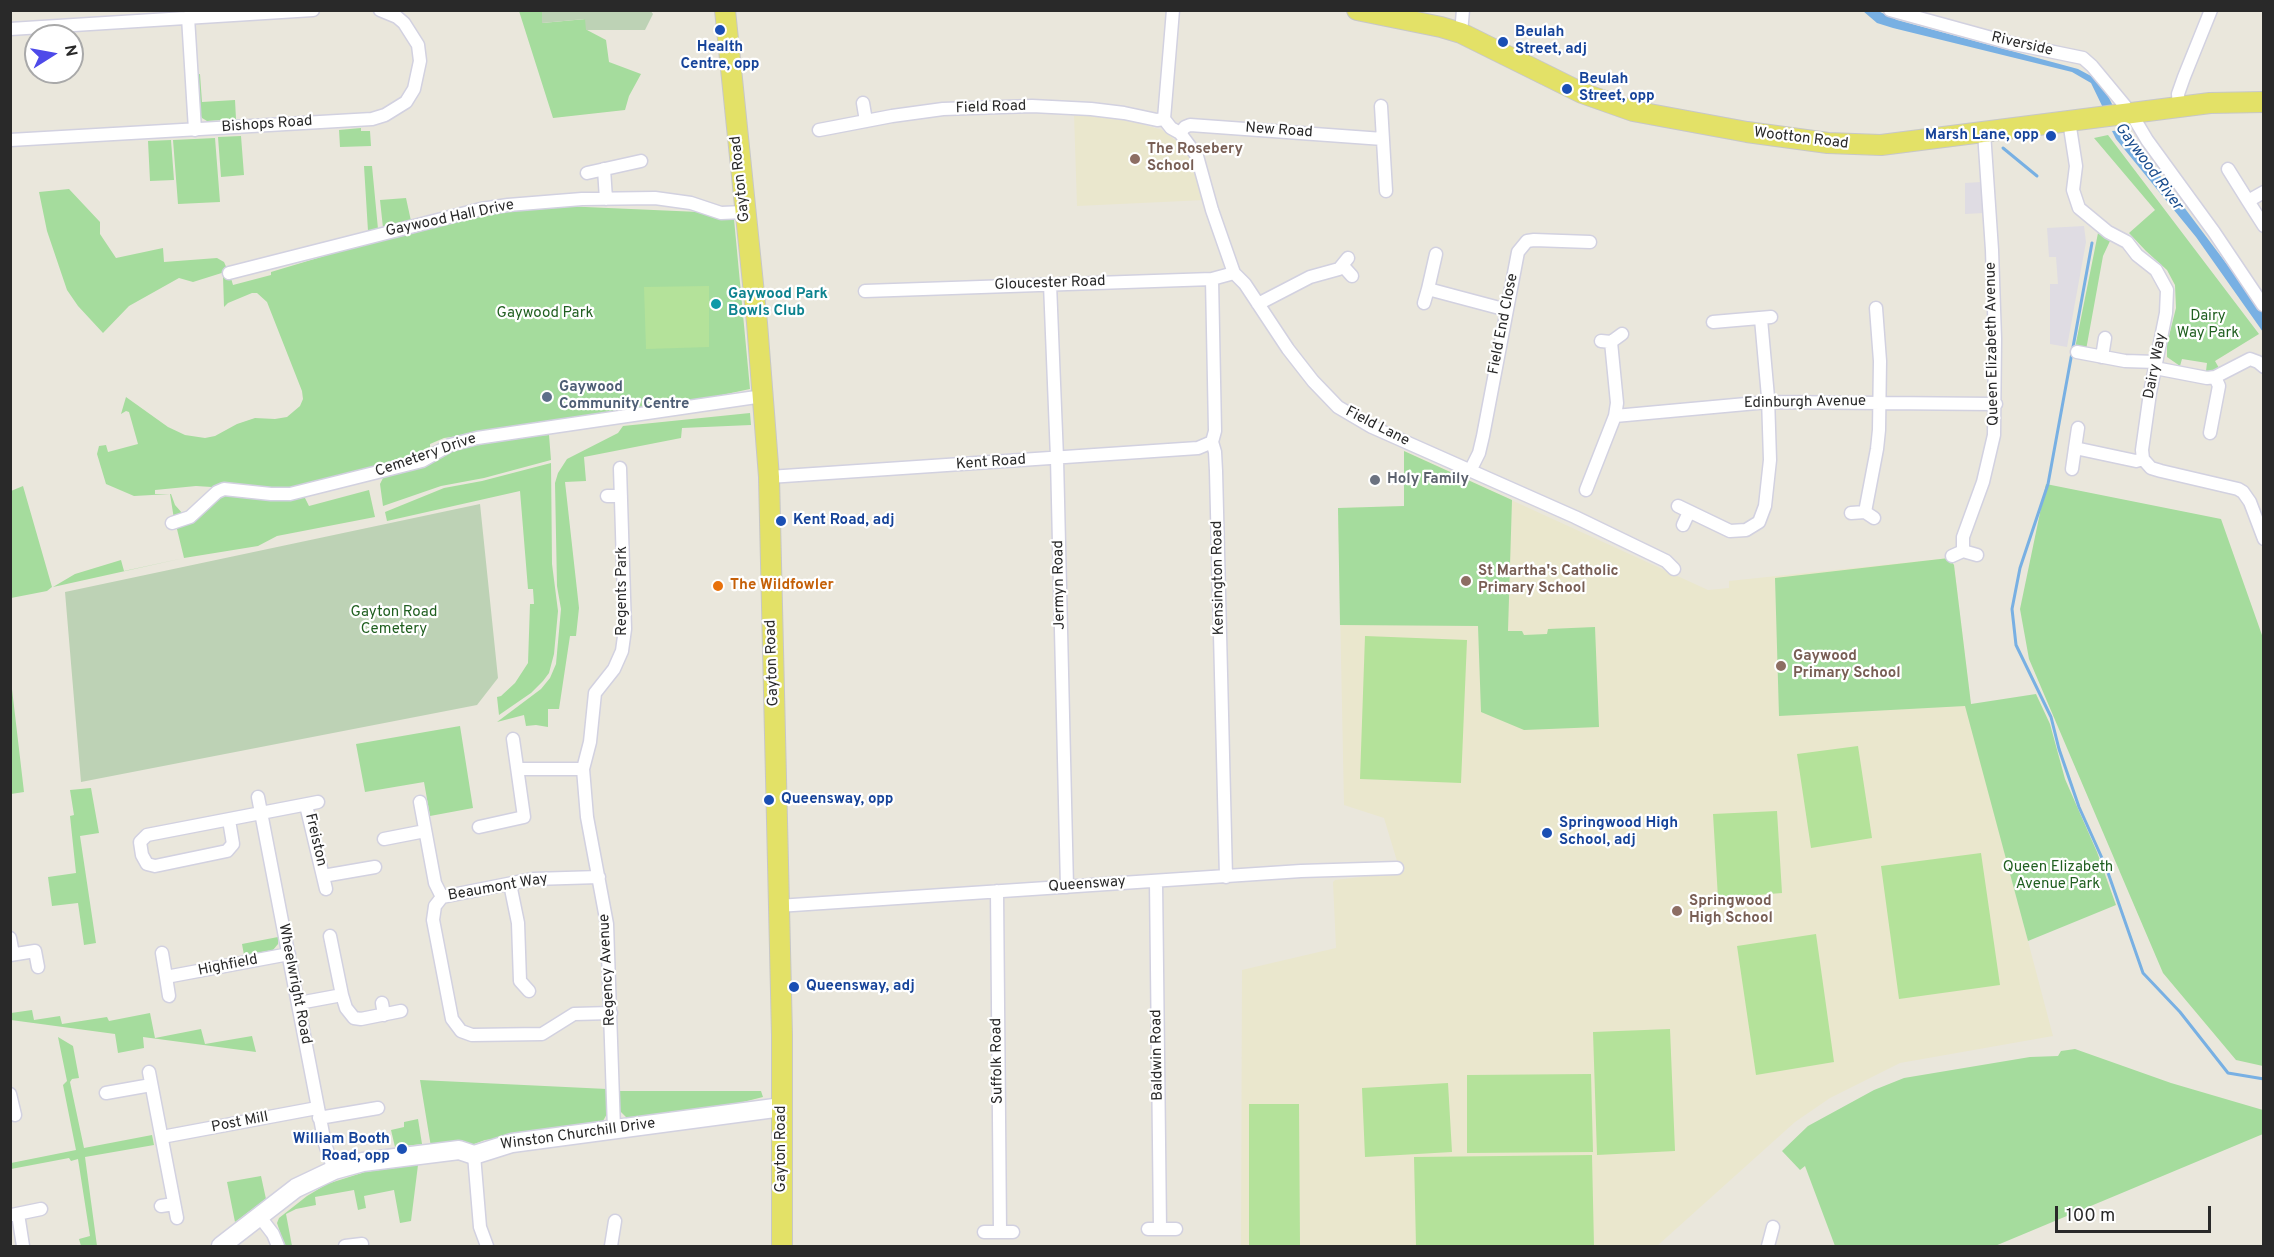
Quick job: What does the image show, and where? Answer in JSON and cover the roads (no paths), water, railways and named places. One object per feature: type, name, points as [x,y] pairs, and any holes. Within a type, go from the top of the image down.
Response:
[{"type":"main road","name":"Gayton Road","points":[[725,10],[769,477],[782,1107],[782,1246]]},
{"type":"main road","name":"Wootton Road","points":[[1357,10],[1461,33],[1582,93],[1612,105],[1660,117],[1792,139],[1861,146],[1923,141],[2221,102],[2264,102]]},
{"type":"street","points":[[10,29],[314,10]]},
{"type":"street","name":"Bishops Road","points":[[10,140],[372,119],[395,110],[406,102],[414,89],[420,61],[418,45],[412,33],[397,17],[380,10]]},
{"type":"street","points":[[1164,118],[1173,10]]},
{"type":"street","points":[[1461,33],[1463,10]]},
{"type":"street","points":[[2179,107],[2178,94],[2211,10]]},
{"type":"street","name":"Riverside","points":[[1891,11],[2020,45],[2083,58],[2092,66],[2128,113],[2214,232],[2263,305]]},
{"type":"street","points":[[188,17],[195,130]]},
{"type":"street","points":[[863,103],[866,121]]},
{"type":"street","name":"Field Road","points":[[819,130],[943,109],[1032,106],[1091,109],[1158,120],[1164,118]]},
{"type":"street","points":[[1381,106],[1386,191]]},
{"type":"street","name":"Field Lane","points":[[1164,118],[1197,156],[1212,210],[1234,273],[1245,284],[1294,357],[1338,407],[1372,427],[1650,553],[1666,561],[1674,569]]},
{"type":"street","name":"Dairy Way","points":[[2069,121],[2076,166],[2073,190],[2079,207],[2108,232],[2127,242],[2137,255],[2156,270],[2164,282],[2167,303],[2142,450],[2143,459]]},
{"type":"street","name":"New Road","points":[[1179,133],[1190,125],[1383,139]]},
{"type":"street","name":"Queen Elizabeth Avenue","points":[[1977,555],[1957,553],[1983,482],[1994,435],[1996,404],[1992,250],[1984,132]]},
{"type":"street","points":[[587,173],[641,161]]},
{"type":"street","points":[[604,169],[606,199]]},
{"type":"street","points":[[2228,169],[2264,226]]},
{"type":"street","points":[[2248,201],[2264,192]]},
{"type":"street","name":"Gaywood Hall Drive","points":[[229,273],[481,209],[508,205],[606,199],[673,200],[691,203],[721,213],[744,212]]},
{"type":"street","name":"Field End Close","points":[[1470,471],[1479,453],[1483,436],[1518,252],[1527,241],[1590,242]]},
{"type":"street","points":[[1424,303],[1436,254]]},
{"type":"street","points":[[1258,303],[1310,277],[1338,269],[1345,262],[1352,276]]},
{"type":"street","name":"Gloucester Road","points":[[865,291],[1212,279],[1234,273]]},
{"type":"street","name":"Kensington Road","points":[[1212,279],[1215,430],[1212,442],[1216,462],[1226,877]]},
{"type":"street","name":"Jermyn Road","points":[[1050,284],[1057,458],[1067,887]]},
{"type":"street","points":[[1428,289],[1507,310]]},
{"type":"street","points":[[1851,513],[1869,515],[1877,449],[1879,402],[1879,321],[1876,308]]},
{"type":"street","points":[[1678,506],[1730,531],[1746,530],[1759,522],[1765,506],[1770,460],[1766,318],[1713,322]]},
{"type":"street","points":[[1586,490],[1615,416],[1617,403],[1606,341],[1622,334]]},
{"type":"street","points":[[2102,357],[2105,338]]},
{"type":"street","points":[[2077,352],[2156,365],[2207,378],[2250,359],[2264,367]]},
{"type":"street","points":[[2210,433],[2219,386],[2215,376]]},
{"type":"street","name":"Cemetery Drive","points":[[172,523],[190,517],[217,492],[224,489],[290,494],[422,461],[450,445],[477,438],[763,396]]},
{"type":"street","name":"Edinburgh Avenue","points":[[1615,416],[1768,402],[1996,404]]},
{"type":"street","points":[[2072,469],[2078,428]]},
{"type":"street","name":"Kent Road","points":[[769,477],[1198,448],[1212,442]]},
{"type":"street","points":[[2075,448],[2136,461],[2143,459],[2151,468],[2238,489],[2247,496],[2263,537]]},
{"type":"street","name":"Regents Park","points":[[590,742],[595,693],[614,669],[622,651],[625,629],[620,468]]},
{"type":"street","points":[[607,496],[621,496]]},
{"type":"street","points":[[1683,525],[1689,512]]},
{"type":"street","points":[[479,827],[524,817],[513,739]]},
{"type":"street","name":"Regency Avenue","points":[[590,742],[583,769],[587,817],[607,924],[614,1129]]},
{"type":"street","points":[[518,769],[583,769]]},
{"type":"street","name":"Wheelwright Road","points":[[258,797],[324,1144],[333,1170]]},
{"type":"street","points":[[420,802],[435,883],[442,897]]},
{"type":"street","name":"Freiston","points":[[229,820],[233,844],[226,851],[155,866],[147,864],[142,855],[140,842],[147,835],[312,803],[324,882],[375,867]]},
{"type":"street","points":[[384,839],[425,831]]},
{"type":"street","name":"Queensway","points":[[778,906],[1301,871],[1397,868]]},
{"type":"street","name":"Beaumont Way","points":[[599,877],[548,878],[442,897],[435,906],[434,920],[452,1019],[461,1031],[472,1035],[542,1034],[574,1014],[611,1013]]},
{"type":"street","name":"Baldwin Road","points":[[1156,880],[1154,1229],[1176,1229]]},
{"type":"street","points":[[510,884],[518,923],[520,981],[529,991]]},
{"type":"street","name":"Suffolk Road","points":[[997,891],[1000,1232]]},
{"type":"street","points":[[330,936],[342,995],[346,1008],[354,1018],[361,1019],[383,1009],[401,1011]]},
{"type":"street","points":[[10,938],[12,954],[35,951],[38,967]]},
{"type":"street","points":[[162,953],[169,996]]},
{"type":"street","name":"Highfield","points":[[166,977],[289,954]]},
{"type":"street","points":[[299,1004],[342,995]]},
{"type":"street","points":[[115,1077],[112,1092],[150,1078],[177,1218]]},
{"type":"street","points":[[10,1094],[15,1115]]},
{"type":"street","name":"Winston Churchill Drive","points":[[221,1246],[296,1188],[333,1170],[363,1162],[459,1150],[474,1155],[512,1143],[782,1107]]},
{"type":"street","name":"Post Mill","points":[[162,1137],[318,1113],[378,1108]]},
{"type":"street","points":[[474,1155],[480,1227],[487,1246]]},
{"type":"street","points":[[161,1206],[174,1204]]},
{"type":"street","points":[[23,1246],[14,1214],[41,1209]]},
{"type":"street","points":[[260,1217],[273,1234],[278,1246]]},
{"type":"street","points":[[610,1246],[615,1221]]},
{"type":"street","points":[[1768,1246],[1773,1227]]},
{"type":"street","points":[[984,1232],[1013,1232]]},
{"type":"street","points":[[345,1246],[363,1244]]},
{"type":"water","points":[[1863,11],[1878,11],[1897,20],[2078,69],[2091,76],[2106,92],[2116,112],[2106,114],[2091,83],[2072,72],[1893,28],[1877,23]]},
{"type":"water","name":"Gaywood River","points":[[2126,130],[2256,303],[2263,314],[2263,332],[2196,237],[2116,139],[2112,131]]},
{"type":"waterway","points":[[2003,148],[2037,176]]},
{"type":"waterway","points":[[2092,243],[2048,484],[2020,568],[2012,609],[2016,645],[2051,717],[2059,749],[2079,807],[2106,867],[2143,973],[2180,1012],[2228,1073],[2264,1079]]},
{"type":"place","name":"Health Centre, opp","points":[[720,30]]},
{"type":"place","name":"Beulah Street, adj","points":[[1503,42]]},
{"type":"place","name":"Beulah Street, opp","points":[[1567,89]]},
{"type":"place","name":"Marsh Lane, opp","points":[[2051,136]]},
{"type":"place","name":"The Rosebery School","points":[[1135,159]]},
{"type":"place","name":"Gaywood Park Bowls Club","points":[[716,304]]},
{"type":"place","name":"Gaywood Community Centre","points":[[547,397]]},
{"type":"place","name":"Holy Family","points":[[1375,480]]},
{"type":"place","name":"Kent Road, adj","points":[[781,521]]},
{"type":"place","name":"St Martha's Catholic Primary School","points":[[1466,581]]},
{"type":"place","name":"The Wildfowler","points":[[718,586]]},
{"type":"place","name":"Gaywood Primary School","points":[[1781,666]]},
{"type":"place","name":"Queensway, opp","points":[[769,800]]},
{"type":"place","name":"Springwood High School, adj","points":[[1547,833]]},
{"type":"place","name":"Springwood High School","points":[[1677,911]]},
{"type":"place","name":"Queensway, adj","points":[[794,987]]},
{"type":"place","name":"William Booth Road, opp","points":[[402,1149]]},
{"type":"park label","name":"Gaywood Park","points":[[545,314]]},
{"type":"park label","name":"Dairy Way Park","points":[[2208,326]]},
{"type":"park label","name":"Gayton Road Cemetery","points":[[394,622]]},
{"type":"park label","name":"Queen Elizabeth Avenue Park","points":[[2058,876]]}]
